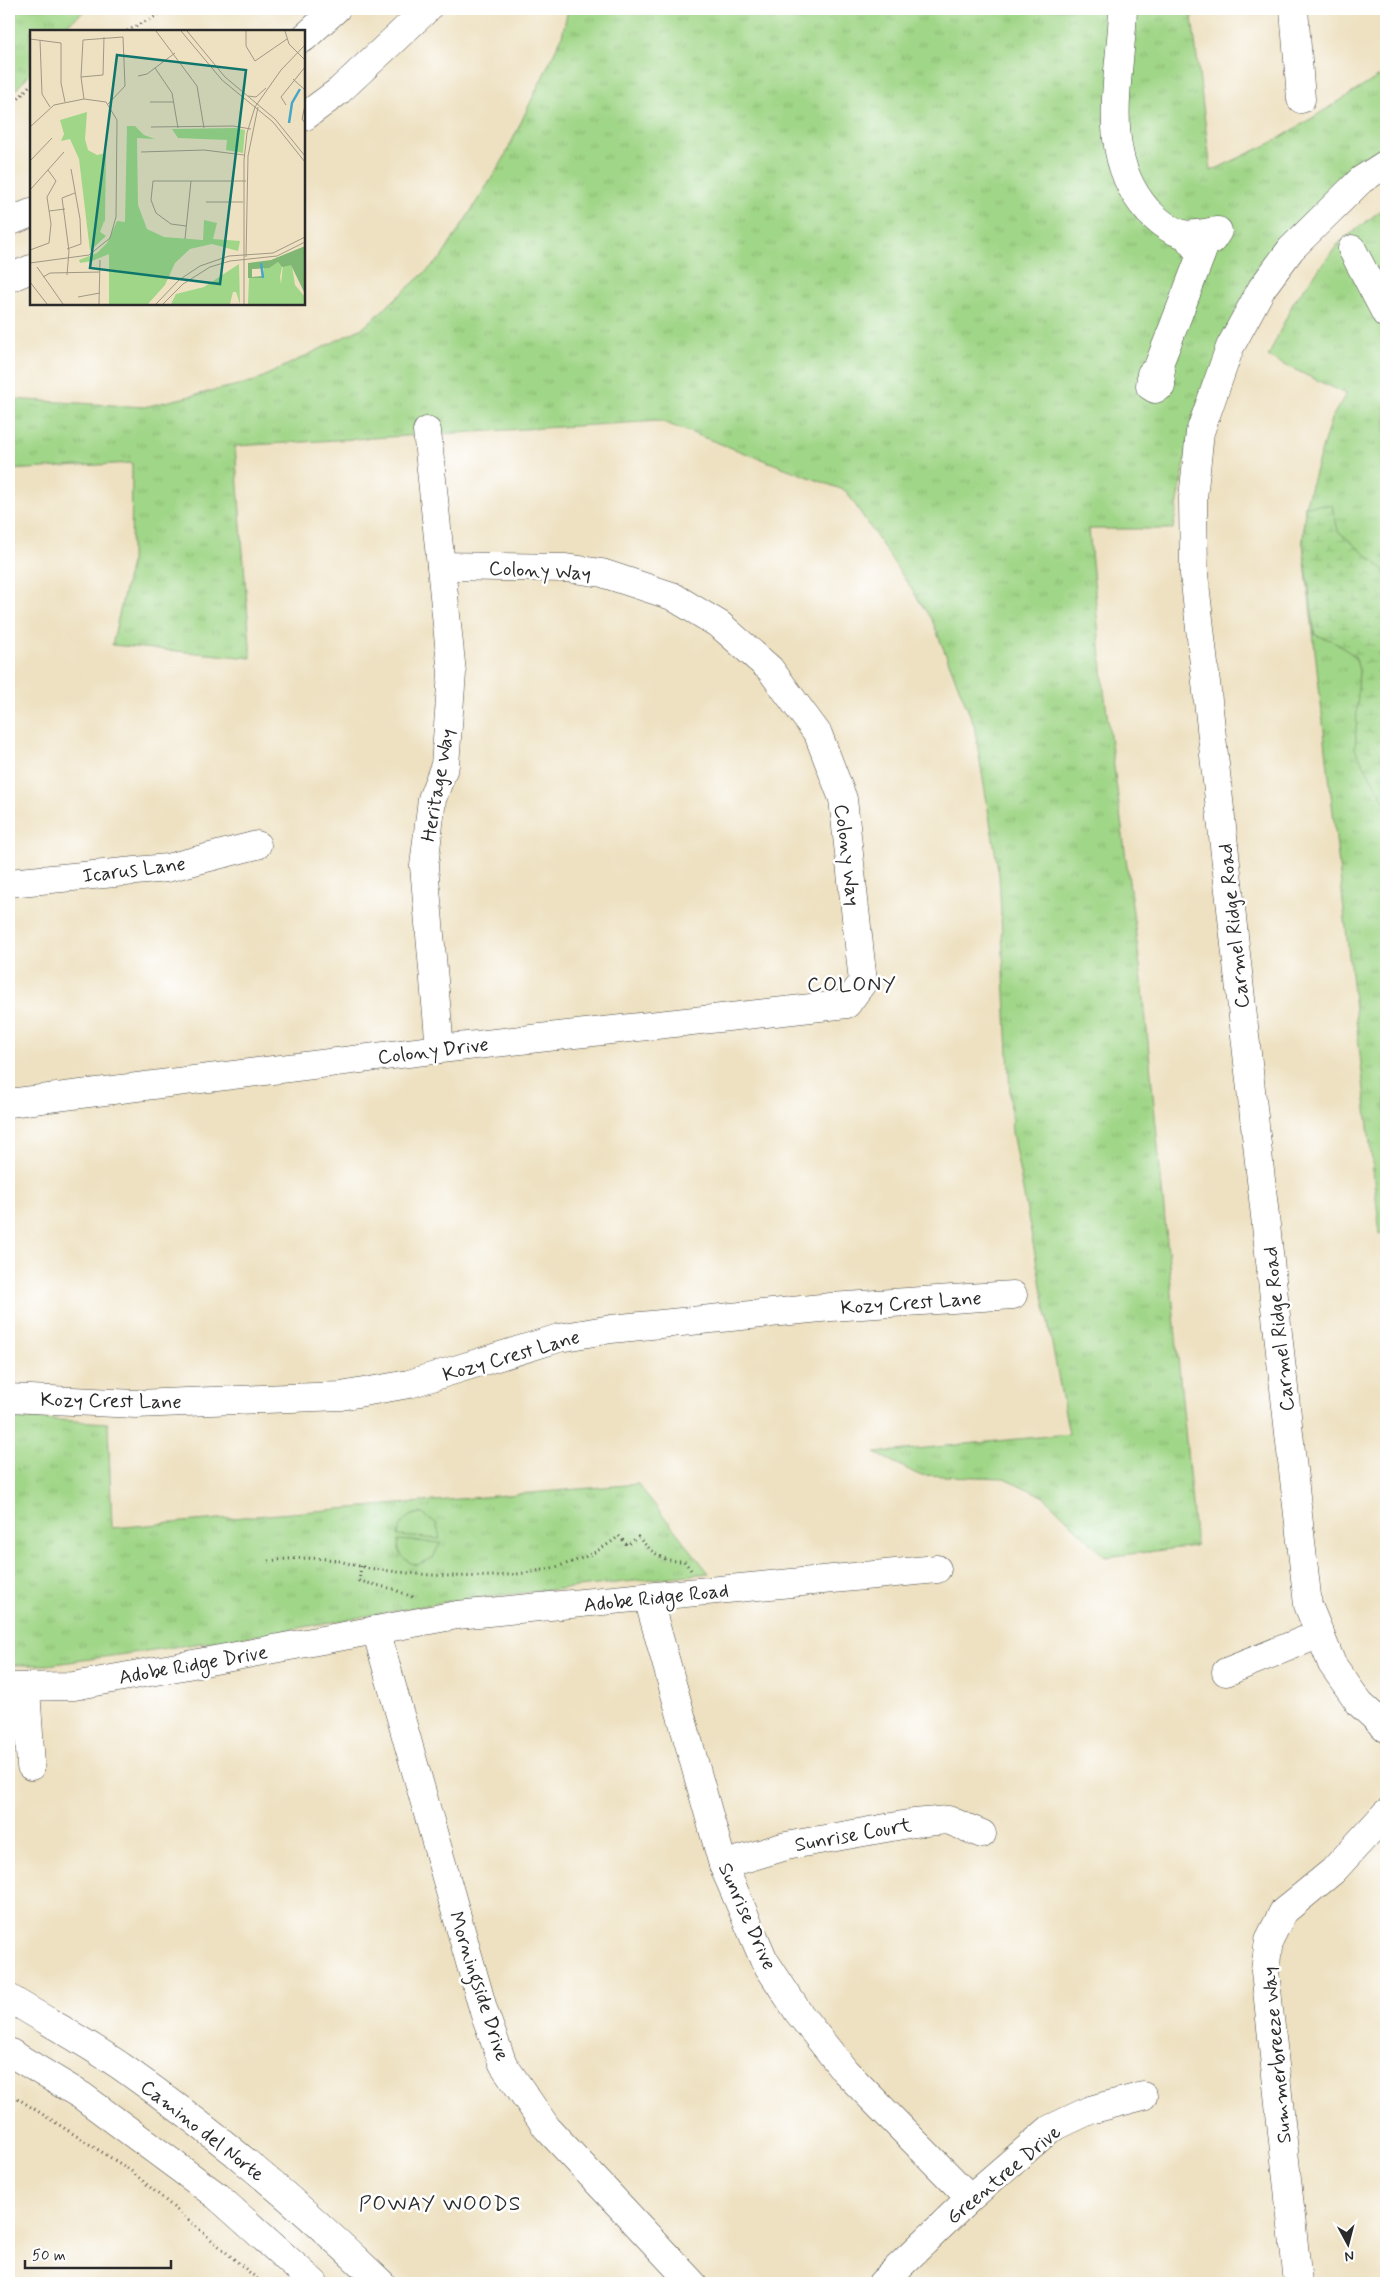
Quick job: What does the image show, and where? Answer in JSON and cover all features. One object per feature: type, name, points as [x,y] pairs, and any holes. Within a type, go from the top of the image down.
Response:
[{"type":"street","points":[[305,37],[336,9]]},
{"type":"street","points":[[305,116],[339,91],[427,9]]},
{"type":"street","points":[[1123,9],[1117,86],[1116,140],[1120,162],[1128,182],[1137,198],[1166,226],[1183,234],[1218,231],[1212,240],[1190,241],[1195,247],[1204,247],[1157,369],[1151,374],[1150,386],[1155,389],[1161,386],[1161,380],[1155,382],[1161,371]]},
{"type":"street","points":[[1294,9],[1301,99]]},
{"type":"street","name":"Carmel Ridge Road","points":[[1386,164],[1361,180],[1291,249],[1262,288],[1230,347],[1200,432],[1193,498],[1194,574],[1308,1605],[1332,1664],[1360,1704],[1386,1728]]},
{"type":"street","points":[[9,222],[30,212]]},
{"type":"street","points":[[1352,249],[1386,314]]},
{"type":"street","points":[[9,278],[30,269]]},
{"type":"street","name":"Heritage Way","points":[[427,431],[452,672],[445,765],[432,799],[424,866],[440,1049]]},
{"type":"street","name":"Colony Way","points":[[442,566],[566,568],[602,573],[672,596],[720,625],[770,668],[818,734],[843,799],[863,982],[854,996]]},
{"type":"street","name":"Icarus Lane","points":[[9,883],[167,868],[257,846]]},
{"type":"street","name":"Colony Drive","points":[[9,1103],[440,1049],[847,1004],[854,996]]},
{"type":"street","name":"Kozy Crest Lane","points":[[9,1398],[136,1404],[341,1396],[409,1384],[559,1338],[611,1329],[831,1307],[1013,1295]]},
{"type":"street","name":"Adobe Ridge Road","points":[[376,1630],[456,1615],[938,1569]]},
{"type":"street","name":"Sunrise Drive","points":[[648,1598],[723,1865],[764,1960],[798,2012],[845,2071],[970,2198]]},
{"type":"street","name":"Adobe Ridge Drive","points":[[17,1687],[74,1686],[376,1630]]},
{"type":"street","name":"Morningside Drive","points":[[376,1630],[484,2012],[503,2064],[547,2128],[692,2283]]},
{"type":"street","points":[[1226,1672],[1320,1634]]},
{"type":"street","points":[[17,1687],[32,1766]]},
{"type":"street","name":"Summerbreeze Way","points":[[1298,2283],[1265,1971],[1269,1940],[1283,1912],[1333,1872],[1386,1813]]},
{"type":"street","name":"Sunrise Court","points":[[723,1865],[786,1846],[914,1823],[948,1820],[982,1834]]},
{"type":"street","name":"Camino del Norte","points":[[9,1998],[121,2066],[244,2158],[330,2234],[381,2283]]},
{"type":"street","points":[[9,2052],[82,2096],[209,2190],[314,2283]]},
{"type":"street","name":"Greentree Drive","points":[[882,2283],[970,2198],[1050,2130],[1090,2110],[1143,2096]]},
{"type":"path","points":[[129,30],[169,9]]},
{"type":"path","points":[[9,110],[30,85]]},
{"type":"path","points":[[269,1561],[296,1558],[333,1560],[417,1574],[469,1576],[525,1572],[560,1566],[586,1557],[604,1548],[619,1536],[627,1545],[638,1537],[656,1556],[674,1562],[684,1561],[691,1569],[695,1593]]},
{"type":"path","points":[[361,1566],[359,1581],[393,1589],[412,1597],[417,1623]]},
{"type":"path","points":[[9,2093],[130,2170],[262,2283]]},
{"type":"green space","points":[[9,9],[87,9],[60,30],[30,30],[30,73],[9,98]]},
{"type":"green space","points":[[568,9],[1191,9],[1211,171],[1275,141],[1386,72],[1386,144],[1349,166],[1249,291],[1194,412],[1173,529],[1089,529],[1104,690],[1143,989],[1196,1546],[1105,1557],[1043,1496],[1004,1478],[919,1475],[875,1453],[1069,1434],[1012,1132],[999,875],[974,725],[932,620],[846,491],[660,421],[235,446],[251,658],[112,645],[131,563],[132,463],[9,470],[9,399],[144,407],[255,381],[364,327],[441,258],[503,160],[562,36]]},
{"type":"green space","points":[[1386,206],[1386,1232],[1380,1234],[1303,543],[1305,506],[1331,419],[1346,394],[1268,357],[1293,303],[1338,244]]},
{"type":"green space","points":[[1332,505],[1338,531],[1383,569],[1386,578],[1386,804],[1355,749],[1359,670],[1355,656],[1331,640],[1315,635],[1303,543],[1305,506]]},
{"type":"green space","points":[[1386,831],[1386,863],[1382,863],[1379,856]]},
{"type":"green space","points":[[9,1417],[108,1423],[112,1528],[638,1484],[709,1573],[457,1600],[265,1634],[48,1665],[9,1665]]},
{"type":"green space","points":[[421,1513],[436,1523],[440,1539],[398,1536],[401,1526],[408,1517]]},
{"type":"green space","points":[[398,1540],[440,1543],[433,1558],[417,1565],[402,1556]]},
{"type":"district","name":"COLONY","points":[[852,984]]},
{"type":"district","name":"POWAY WOODS","points":[[440,2203]]}]
